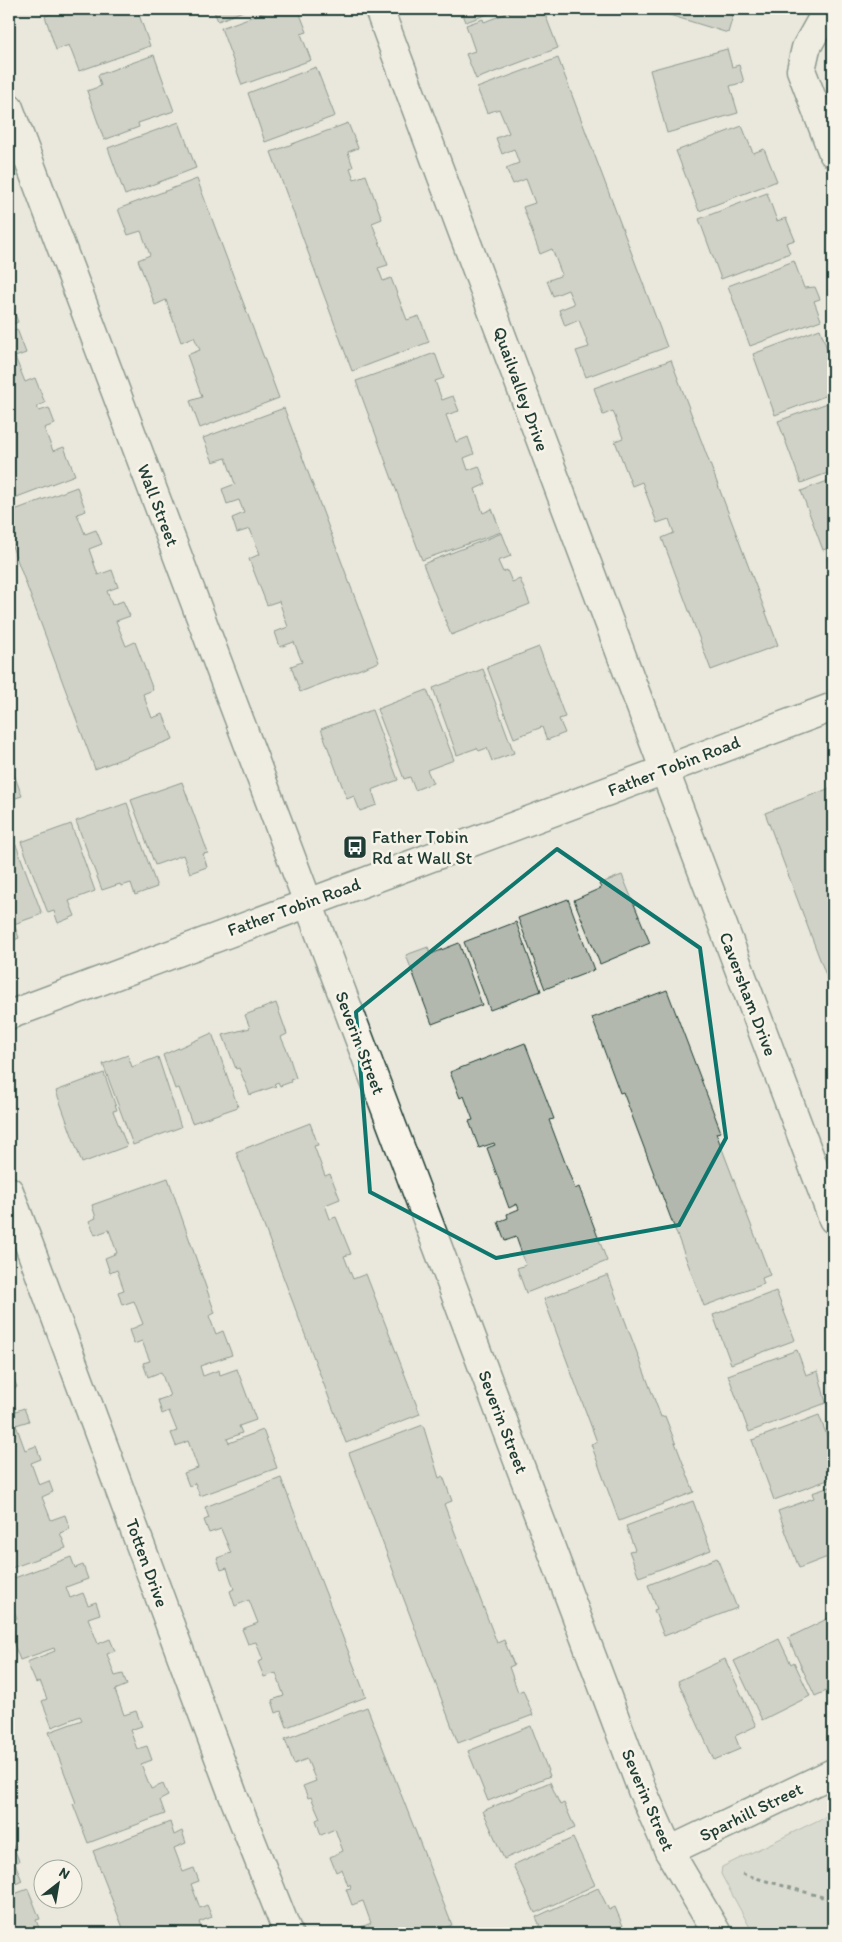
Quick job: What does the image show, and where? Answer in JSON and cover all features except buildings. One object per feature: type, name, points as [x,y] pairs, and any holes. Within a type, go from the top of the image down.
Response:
[{"type":"street","name":"Quailvalley Drive","points":[[379,9],[664,770]]},
{"type":"street","points":[[833,19],[820,23],[806,48],[801,70],[833,153]]},
{"type":"street","name":"Wall Street","points":[[9,108],[307,902]]},
{"type":"street","name":"Father Tobin Road","points":[[9,1015],[307,902],[833,707]]},
{"type":"street","name":"Caversham Drive","points":[[664,770],[833,1219]]},
{"type":"street","name":"Severin Street","points":[[307,902],[638,1781],[669,1852],[717,1933]]},
{"type":"street","name":"Totten Drive","points":[[9,1191],[232,1795],[288,1933]]},
{"type":"street","name":"Sparhill Street","points":[[669,1852],[833,1773]]},
{"type":"path","points":[[742,1874],[833,1900]]},
{"type":"highlighted area","points":[[557,849],[700,948],[726,1138],[679,1225],[496,1258],[370,1192],[356,1012]]},
{"type":"shaded area","points":[[833,1813],[833,1933],[753,1933],[721,1874],[722,1867]]},
{"type":"place","name":"Father Tobin Rd at Wall St","points":[[355,847]]}]
